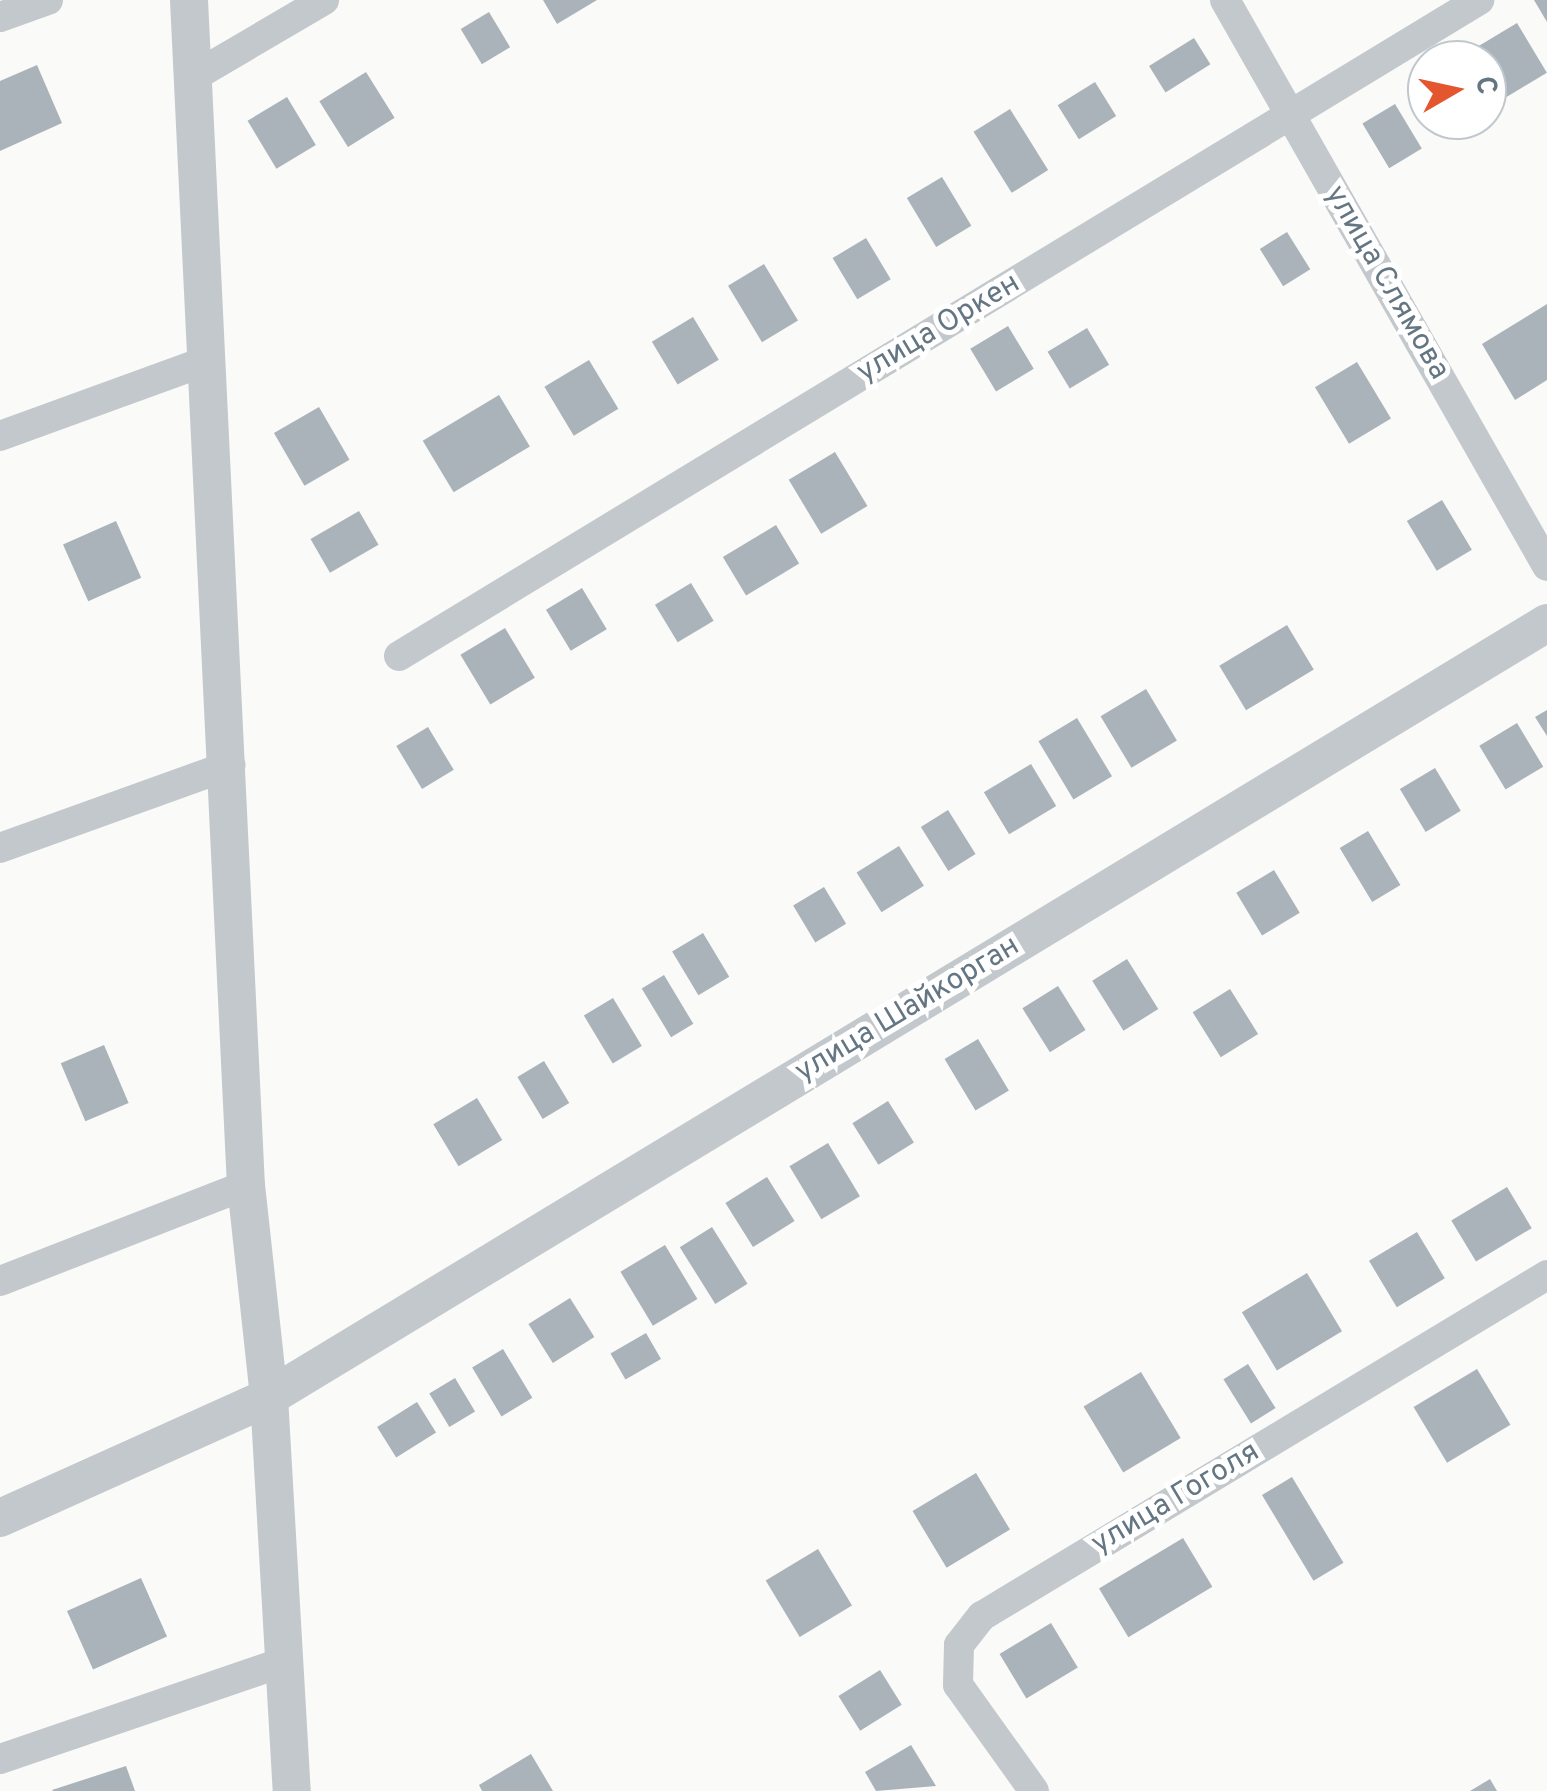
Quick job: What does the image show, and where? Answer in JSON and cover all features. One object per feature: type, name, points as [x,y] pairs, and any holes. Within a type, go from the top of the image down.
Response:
[{"type":"street","points":[[0,18],[48,0]]},
{"type":"street","points":[[189,0],[231,765],[246,1184],[268,1396],[292,1791]]},
{"type":"street","points":[[193,77],[324,0]]},
{"type":"street","name":"улица Слямова","points":[[1225,0],[1547,566]]},
{"type":"street","name":"улица Оркен","points":[[398,656],[1478,0]]},
{"type":"street","points":[[0,436],[206,361]]},
{"type":"street","name":"улица Шайкорган","points":[[0,1518],[268,1396],[1547,622]]},
{"type":"street","points":[[0,848],[231,765]]},
{"type":"street","points":[[0,1281],[246,1184]]},
{"type":"street","name":"улица Гоголя","points":[[1034,1791],[958,1685],[958,1646],[982,1616],[1547,1275]]},
{"type":"street","points":[[0,1759],[286,1660]]},
{"type":"building","points":[[543,0],[597,0],[557,24]]},
{"type":"building","points":[[1534,0],[1547,0],[1547,22]]},
{"type":"building","points":[[489,12],[510,47],[482,64],[461,29]]},
{"type":"building","points":[[1517,23],[1547,73],[1507,97],[1507,40],[1489,40]]},
{"type":"building","points":[[1194,38],[1210,64],[1165,92],[1149,66]]},
{"type":"building","points":[[37,65],[62,123],[0,151],[0,81]]},
{"type":"building","points":[[366,72],[395,118],[348,147],[319,101]]},
{"type":"building","points":[[1095,82],[1116,116],[1079,139],[1058,105]]},
{"type":"building","points":[[287,97],[316,145],[276,169],[248,121]]},
{"type":"building","points":[[1395,104],[1407,124],[1407,140],[1417,140],[1422,149],[1389,168],[1362,124]]},
{"type":"building","points":[[1010,109],[1048,170],[1012,193],[974,132]]},
{"type":"building","points":[[942,177],[971,226],[936,247],[907,198]]},
{"type":"building","points":[[1287,232],[1310,269],[1283,286],[1260,249]]},
{"type":"building","points":[[866,238],[891,279],[857,299],[833,258]]},
{"type":"building","points":[[764,264],[798,321],[762,342],[728,286]]},
{"type":"building","points":[[1547,304],[1547,380],[1515,400],[1482,344]]},
{"type":"building","points":[[693,317],[719,360],[678,385],[652,342]]},
{"type":"building","points":[[1008,326],[1034,369],[996,392],[970,349]]},
{"type":"building","points":[[1087,328],[1109,365],[1070,389],[1048,352]]},
{"type":"building","points":[[589,360],[618,409],[574,436],[544,387]]},
{"type":"building","points":[[1357,362],[1391,419],[1349,444],[1315,387]]},
{"type":"building","points":[[499,395],[530,446],[454,492],[423,441]]},
{"type":"building","points":[[319,407],[350,460],[304,486],[274,433]]},
{"type":"building","points":[[835,452],[867,506],[821,534],[789,480]]},
{"type":"building","points":[[1442,500],[1472,550],[1437,571],[1407,521]]},
{"type":"building","points":[[359,511],[379,545],[330,573],[311,539]]},
{"type":"building","points":[[116,521],[141,578],[88,601],[63,545]]},
{"type":"building","points":[[776,525],[799,564],[746,596],[723,557]]},
{"type":"building","points":[[691,583],[714,621],[678,642],[655,605]]},
{"type":"building","points":[[582,588],[607,629],[571,651],[546,610]]},
{"type":"building","points":[[1287,625],[1314,670],[1246,710],[1219,666]]},
{"type":"building","points":[[505,628],[535,678],[490,704],[460,655]]},
{"type":"building","points":[[1146,689],[1177,740],[1131,768],[1101,716]]},
{"type":"building","points":[[1547,710],[1547,736],[1535,717]]},
{"type":"building","points":[[1077,718],[1112,776],[1073,799],[1038,741]]},
{"type":"building","points":[[1517,723],[1543,767],[1506,789],[1479,746]]},
{"type":"building","points":[[428,727],[454,770],[422,789],[396,746]]},
{"type":"building","points":[[1031,764],[1056,806],[1009,834],[984,792]]},
{"type":"building","points":[[1435,768],[1461,811],[1426,832],[1400,789]]},
{"type":"building","points":[[948,810],[976,854],[948,871],[921,827]]},
{"type":"building","points":[[1368,831],[1400,885],[1372,902],[1340,848]]},
{"type":"building","points":[[899,846],[924,886],[882,912],[857,872]]},
{"type":"building","points":[[1274,870],[1300,913],[1262,936],[1236,893]]},
{"type":"building","points":[[824,887],[846,924],[815,942],[793,906]]},
{"type":"building","points":[[703,933],[729,977],[698,995],[672,952]]},
{"type":"building","points":[[1127,959],[1158,1009],[1123,1031],[1092,981]]},
{"type":"building","points":[[664,975],[693,1024],[671,1037],[642,988]]},
{"type":"building","points":[[1058,986],[1086,1030],[1050,1052],[1022,1008]]},
{"type":"building","points":[[1230,989],[1258,1034],[1221,1057],[1193,1012]]},
{"type":"building","points":[[613,998],[642,1046],[613,1064],[584,1016]]},
{"type":"building","points":[[978,1039],[1009,1090],[975,1111],[945,1059]]},
{"type":"building","points":[[104,1045],[129,1103],[85,1121],[61,1063]]},
{"type":"building","points":[[544,1061],[569,1103],[543,1119],[517,1077]]},
{"type":"building","points":[[477,1098],[502,1140],[459,1166],[433,1124]]},
{"type":"building","points":[[888,1101],[914,1143],[878,1165],[852,1123]]},
{"type":"building","points":[[828,1143],[860,1196],[821,1219],[789,1166]]},
{"type":"building","points":[[767,1177],[795,1221],[753,1247],[725,1203]]},
{"type":"building","points":[[1507,1187],[1532,1228],[1476,1262],[1451,1220]]},
{"type":"building","points":[[712,1227],[748,1284],[715,1304],[680,1247]]},
{"type":"building","points":[[1417,1232],[1445,1278],[1397,1307],[1369,1261]]},
{"type":"building","points":[[665,1245],[697,1299],[653,1326],[620,1272]]},
{"type":"building","points":[[1307,1273],[1342,1331],[1277,1370],[1242,1312]]},
{"type":"building","points":[[570,1298],[594,1337],[553,1363],[528,1324]]},
{"type":"building","points":[[646,1333],[661,1359],[625,1379],[610,1354]]},
{"type":"building","points":[[503,1349],[532,1398],[501,1416],[472,1368]]},
{"type":"building","points":[[1248,1364],[1276,1408],[1251,1423],[1223,1379]]},
{"type":"building","points":[[1477,1369],[1510,1425],[1447,1463],[1414,1407]]},
{"type":"building","points":[[1141,1372],[1181,1438],[1123,1473],[1084,1407]]},
{"type":"building","points":[[455,1378],[475,1411],[449,1427],[429,1393]]},
{"type":"building","points":[[417,1402],[436,1433],[396,1457],[377,1427]]},
{"type":"building","points":[[976,1473],[1010,1530],[947,1568],[913,1511]]},
{"type":"building","points":[[1292,1477],[1344,1563],[1314,1581],[1262,1495]]},
{"type":"building","points":[[1183,1538],[1212,1587],[1128,1637],[1099,1588]]},
{"type":"building","points":[[818,1549],[852,1606],[800,1637],[766,1580]]},
{"type":"building","points":[[141,1578],[167,1636],[93,1669],[67,1611]]},
{"type":"building","points":[[1051,1623],[1078,1668],[1026,1698],[1000,1654]]},
{"type":"building","points":[[880,1670],[902,1705],[860,1731],[838,1696]]},
{"type":"building","points":[[911,1745],[936,1786],[876,1791],[865,1772]]},
{"type":"building","points":[[531,1754],[553,1791],[482,1791],[479,1785]]},
{"type":"building","points":[[126,1766],[135,1791],[52,1790]]},
{"type":"building","points":[[1490,1779],[1497,1791],[1470,1791]]}]
